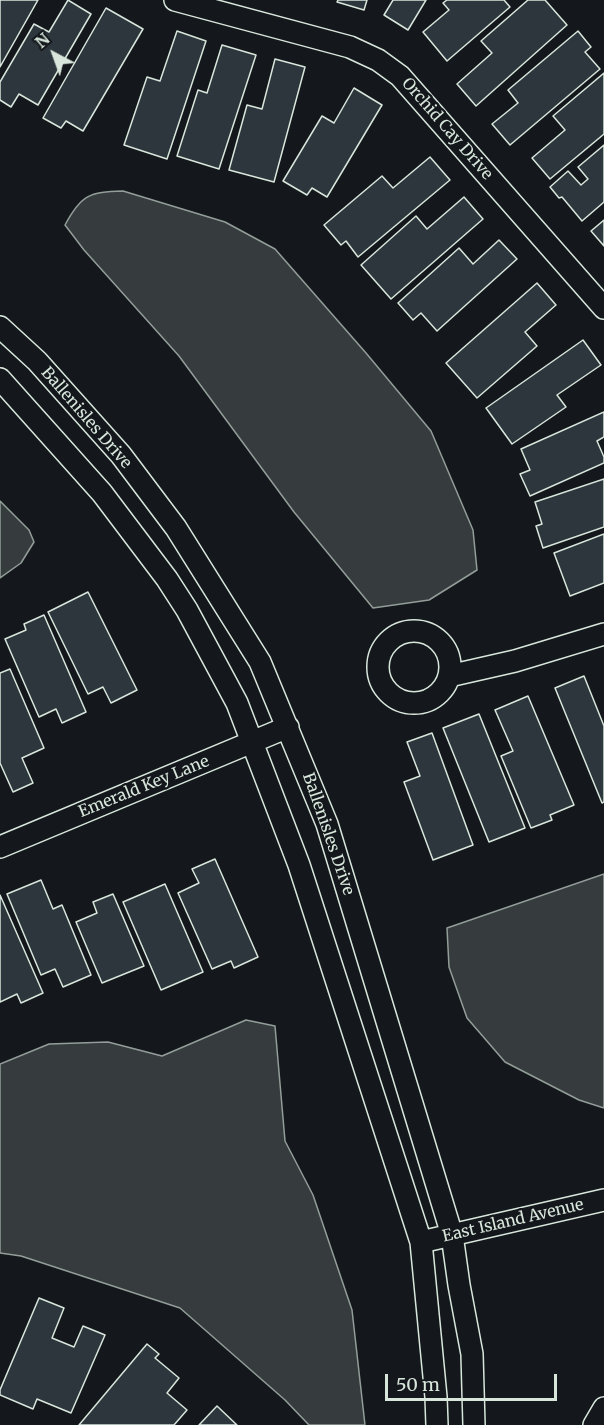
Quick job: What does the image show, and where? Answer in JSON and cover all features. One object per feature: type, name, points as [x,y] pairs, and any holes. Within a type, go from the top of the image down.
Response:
[{"type":"street","name":"Orchid Cay Drive","points":[[175,0],[350,48],[378,60],[400,76],[604,308]]},
{"type":"street","name":"Ballenisles Drive","points":[[0,327],[37,361],[113,446],[176,528],[260,662],[327,824],[452,1235],[472,1354],[474,1425]]},
{"type":"street","points":[[0,380],[102,493],[168,579],[237,703],[299,865],[421,1242],[437,1425]]},
{"type":"street","points":[[449,676],[515,661],[604,634]]},
{"type":"street","name":"Emerald Key Lane","points":[[0,847],[288,727]]},
{"type":"street","name":"East Island Avenue","points":[[421,1242],[604,1200]]},
{"type":"street","points":[[594,1425],[604,1408]]},
{"type":"shaded area","points":[[123,191],[225,222],[275,249],[431,431],[473,530],[477,570],[429,600],[373,608],[294,512],[179,356],[84,250],[65,225],[76,207],[87,197],[94,194]]},
{"type":"shaded area","points":[[0,501],[29,530],[34,542],[21,563],[0,578]]},
{"type":"shaded area","points":[[604,874],[604,1108],[579,1100],[505,1062],[467,1018],[449,967],[447,928]]},
{"type":"shaded area","points":[[246,1020],[275,1026],[285,1141],[313,1195],[352,1310],[365,1425],[309,1425],[285,1400],[180,1308],[21,1256],[0,1253],[0,1064],[49,1044],[108,1042],[162,1056]]},
{"type":"building","points":[[0,0],[38,0],[0,67]]},
{"type":"building","points":[[68,0],[91,14],[38,105],[19,94],[11,107],[0,100],[0,82],[34,24],[49,32]]},
{"type":"building","points":[[338,0],[367,0],[364,10],[337,2]]},
{"type":"building","points":[[393,0],[426,0],[408,30],[384,15]]},
{"type":"building","points":[[447,0],[504,0],[510,7],[447,61],[423,32],[449,10],[443,3]]},
{"type":"building","points":[[528,0],[545,0],[567,25],[476,106],[457,84],[492,53],[481,41]]},
{"type":"building","points":[[106,8],[143,29],[83,131],[66,121],[61,128],[43,118]]},
{"type":"building","points":[[177,31],[206,41],[167,159],[124,145],[147,77],[160,81]]},
{"type":"building","points":[[578,31],[591,47],[585,52],[600,69],[510,145],[492,124],[518,103],[508,90]]},
{"type":"building","points":[[222,45],[256,55],[219,169],[177,156],[198,90],[207,93]]},
{"type":"building","points":[[275,59],[305,67],[274,182],[229,170],[247,105],[262,109]]},
{"type":"building","points":[[604,73],[604,134],[550,179],[532,158],[565,130],[553,116]]},
{"type":"building","points":[[354,88],[382,105],[327,197],[312,188],[307,195],[283,181],[322,116],[334,123]]},
{"type":"building","points":[[604,145],[604,202],[582,221],[562,197],[559,198],[550,187],[568,171],[581,185],[588,179],[578,167]]},
{"type":"building","points":[[430,157],[450,180],[358,257],[346,241],[341,245],[324,225],[382,176],[393,188]]},
{"type":"building","points":[[464,197],[483,219],[391,299],[361,265],[416,216],[427,229]]},
{"type":"building","points":[[604,220],[604,246],[591,231]]},
{"type":"building","points":[[499,240],[517,259],[437,331],[421,313],[413,320],[398,303],[459,248],[473,264]]},
{"type":"building","points":[[537,283],[556,305],[525,332],[537,346],[477,398],[446,363]]},
{"type":"building","points":[[583,340],[601,365],[557,395],[566,407],[512,444],[486,408]]},
{"type":"building","points":[[604,412],[604,437],[597,441],[604,457],[604,463],[530,496],[520,474],[530,470],[521,449]]},
{"type":"building","points":[[604,479],[604,527],[543,548],[536,526],[542,524],[535,502]]},
{"type":"building","points":[[604,534],[604,583],[570,596],[554,553]]},
{"type":"building","points":[[88,592],[137,690],[111,703],[103,687],[88,694],[48,612]]},
{"type":"building","points":[[44,615],[86,712],[62,723],[56,709],[39,717],[5,639],[26,630],[24,624]]},
{"type":"building","points":[[10,669],[44,748],[22,758],[33,783],[13,792],[0,763],[0,673]]},
{"type":"building","points":[[584,676],[604,726],[604,802],[602,803],[555,688]]},
{"type":"building","points":[[528,696],[574,805],[550,815],[552,820],[531,828],[501,756],[513,751],[495,710]]},
{"type":"building","points":[[479,714],[525,828],[489,842],[443,728]]},
{"type":"building","points":[[432,733],[473,845],[433,860],[404,782],[420,776],[407,742]]},
{"type":"building","points":[[215,859],[258,957],[234,968],[231,961],[212,969],[178,893],[199,883],[192,869]]},
{"type":"building","points":[[41,880],[53,909],[62,905],[91,975],[63,987],[55,969],[41,975],[7,894]]},
{"type":"building","points":[[165,884],[203,972],[161,990],[123,902]]},
{"type":"building","points":[[113,894],[144,966],[102,983],[76,922],[97,913],[93,902]]},
{"type":"building","points":[[0,895],[43,993],[21,1003],[17,994],[0,1002]]},
{"type":"building","points":[[39,1298],[64,1308],[52,1338],[74,1347],[83,1326],[105,1335],[71,1413],[37,1399],[33,1409],[0,1395],[0,1390]]},
{"type":"building","points":[[147,1344],[159,1354],[155,1358],[179,1378],[167,1393],[187,1410],[174,1425],[79,1425]]},
{"type":"building","points":[[217,1406],[237,1425],[199,1425]]}]
